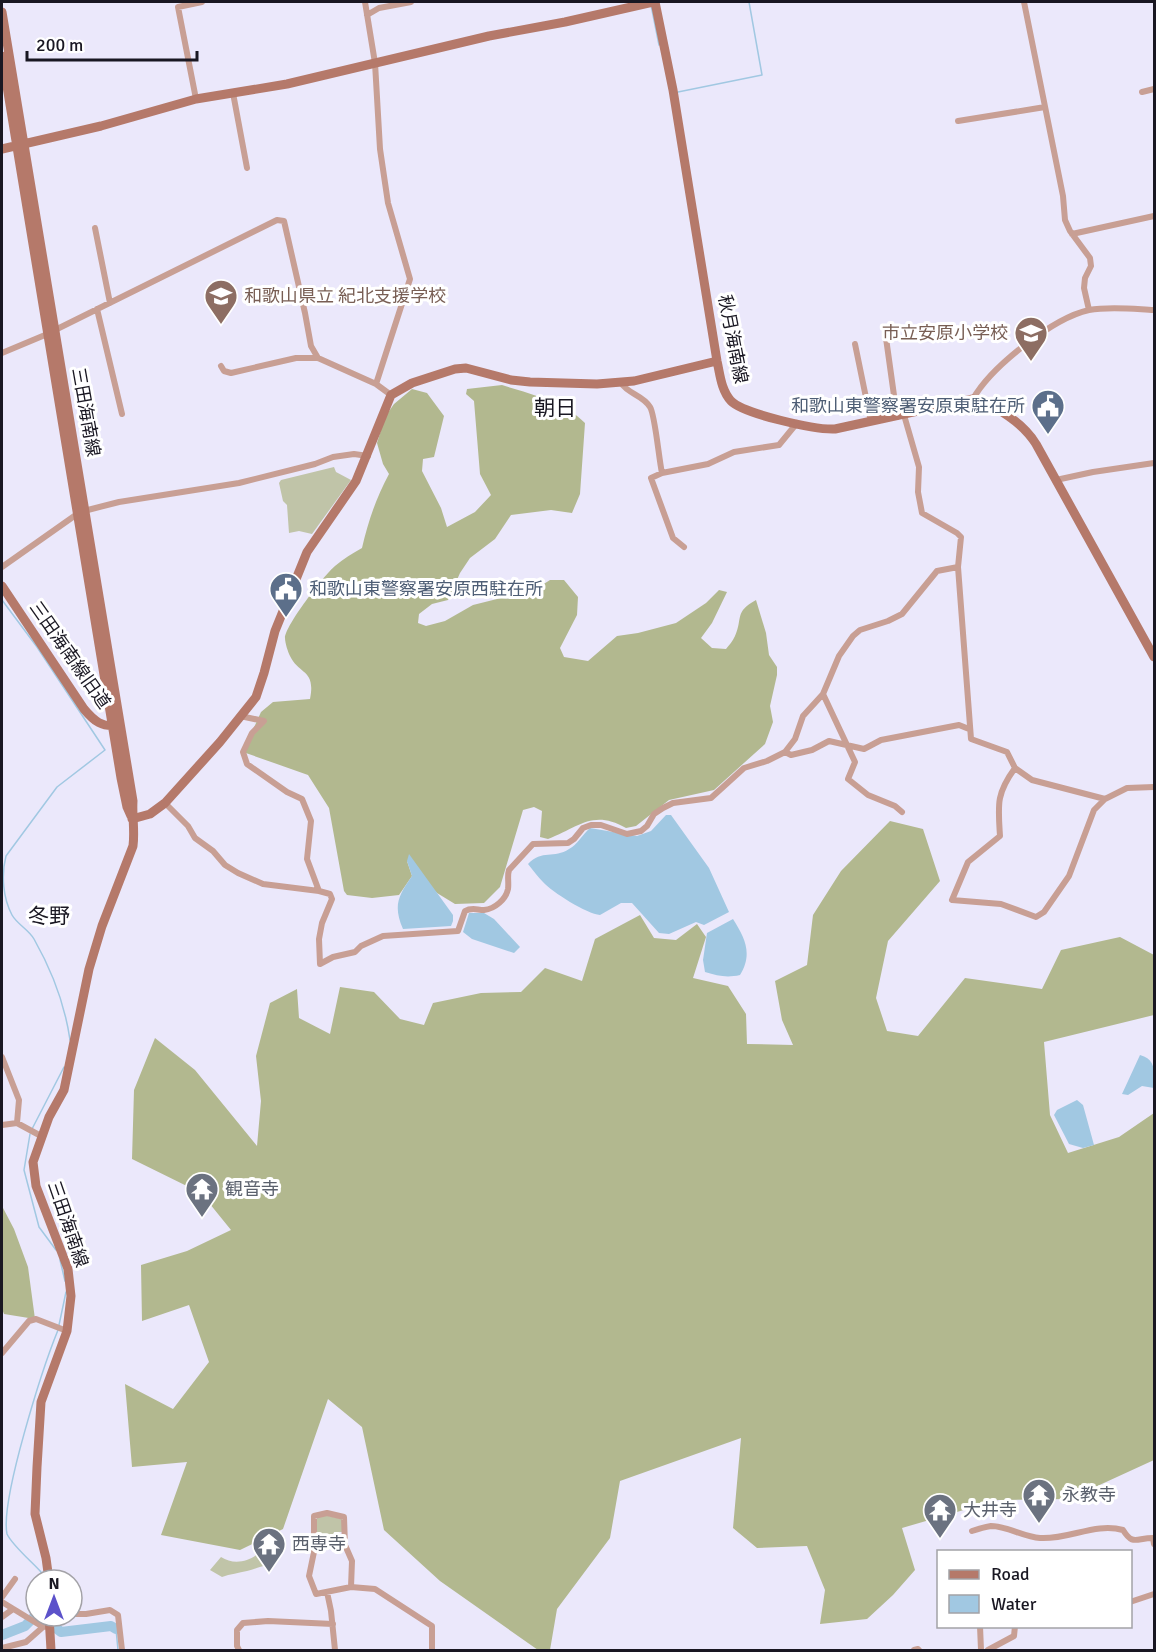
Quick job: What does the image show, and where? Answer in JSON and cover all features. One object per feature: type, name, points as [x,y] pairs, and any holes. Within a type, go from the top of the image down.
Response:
[{"type":"main road","points":[[2,149],[101,126],[196,99],[287,84],[489,36],[654,2]]},
{"type":"main road","name":"秋月海南線","points":[[654,2],[673,90],[717,361],[725,393],[732,402],[741,408],[826,429],[871,422],[973,399]]},
{"type":"main road","name":"三田海南線","points":[[2,12],[20,144],[117,726],[127,807],[132,819],[134,834],[134,846],[102,926],[89,969],[67,1081],[41,1136],[33,1162],[36,1186],[68,1269],[71,1296],[67,1331],[41,1402],[35,1514],[47,1568]]},
{"type":"main road","name":"三田海南線","points":[[2,56],[20,144]]},
{"type":"main road","points":[[132,819],[150,814],[165,803],[208,757],[256,697],[274,631],[307,552],[348,495],[368,456],[391,395],[431,375],[455,369],[466,368],[512,380],[530,382],[621,383],[717,361]]},
{"type":"main road","points":[[973,399],[981,401],[1018,423],[1029,433],[1155,657]]},
{"type":"main road","name":"三田海南線旧道","points":[[2,586],[84,710],[96,723],[117,726]]},
{"type":"main road","points":[[49,1628],[51,1650]]},
{"type":"street","points":[[196,99],[178,7],[202,2]]},
{"type":"street","points":[[365,2],[375,63],[380,149],[388,203],[410,279],[376,384]]},
{"type":"street","points":[[367,15],[380,8],[411,2]]},
{"type":"street","points":[[1024,2],[1064,196],[1065,220],[1072,234],[1090,258],[1091,266],[1084,288],[1089,310]]},
{"type":"street","points":[[1142,92],[1155,89]]},
{"type":"street","points":[[233,93],[247,168]]},
{"type":"street","points":[[958,122],[1045,107]]},
{"type":"street","points":[[1072,234],[1155,216]]},
{"type":"street","points":[[2,353],[52,332],[277,220],[284,221],[305,313],[310,346],[318,358]]},
{"type":"street","points":[[95,228],[110,303]]},
{"type":"street","points":[[973,399],[978,390],[1003,364],[1048,328],[1089,310],[1107,308],[1155,310]]},
{"type":"street","points":[[97,309],[122,414]]},
{"type":"street","points":[[886,338],[900,416],[919,468],[919,506],[922,513],[957,532],[961,537],[958,567],[971,739],[1007,752],[1015,768],[1032,780],[1105,799]]},
{"type":"street","points":[[855,344],[871,422]]},
{"type":"street","points":[[221,366],[224,371],[231,373],[296,358],[318,358],[376,384],[391,395]]},
{"type":"street","points":[[621,383],[625,389],[640,397],[652,408],[662,473]]},
{"type":"street","points":[[684,547],[673,538],[651,478],[662,473],[708,464],[734,452],[779,445],[797,423]]},
{"type":"street","points":[[2,567],[82,512],[119,502],[239,483],[315,464],[333,457],[354,454],[368,456]]},
{"type":"street","points":[[1056,480],[1093,471],[1155,463]]},
{"type":"street","points":[[165,803],[188,826],[195,838],[213,851],[225,865],[238,873],[263,884],[330,894],[332,899],[322,923],[319,939],[320,964],[333,957],[355,952],[361,946],[383,936],[458,931],[465,910],[470,908],[486,910],[496,906],[506,895],[509,886],[508,870],[533,844],[568,843],[583,828],[591,825],[601,825],[627,834],[641,831],[654,814],[663,808],[673,803],[711,798],[744,768],[767,761],[785,752],[795,739],[803,716],[823,694],[839,656],[853,636],[860,630],[902,614],[937,571],[958,567]]},
{"type":"street","points":[[823,694],[855,762],[848,779],[868,795],[895,806],[902,812]]},
{"type":"street","points":[[240,716],[264,721],[252,732],[243,752],[247,764],[287,792],[302,799],[311,821],[307,859],[319,891]]},
{"type":"street","points":[[785,752],[791,755],[801,753],[829,741],[864,749],[881,741],[959,725],[969,729]]},
{"type":"street","points":[[1015,768],[1003,785],[998,805],[1000,836],[968,862],[952,900],[1001,904],[1036,917],[1044,912],[1069,876],[1094,810],[1105,799],[1127,788],[1155,787]]},
{"type":"street","points":[[2,1057],[19,1100],[17,1123]]},
{"type":"street","points":[[2,1125],[17,1123],[41,1136]]},
{"type":"street","points":[[2,1353],[28,1322],[36,1319],[67,1331]]},
{"type":"street","points":[[351,1587],[352,1561],[345,1545],[344,1517],[327,1513],[314,1516],[314,1552],[309,1576],[316,1594],[351,1587],[375,1589],[432,1626],[432,1650]]},
{"type":"street","points":[[972,1531],[991,1526],[1040,1538],[1060,1538],[1076,1532],[1116,1528],[1123,1530],[1132,1541],[1153,1538],[1155,1544]]},
{"type":"street","points":[[2,1597],[15,1579]]},
{"type":"street","points":[[327,1592],[335,1650]]},
{"type":"street","points":[[1132,1602],[1155,1594]]},
{"type":"street","points":[[2,1602],[24,1616]]},
{"type":"street","points":[[2,1617],[13,1609]]},
{"type":"street","points":[[84,1614],[110,1610],[118,1615],[122,1650]]},
{"type":"street","points":[[239,1650],[237,1630],[243,1623],[268,1621],[333,1624]]},
{"type":"street","points":[[2,1648],[26,1642],[41,1628]]},
{"type":"street","points":[[980,1628],[981,1650]]},
{"type":"street","points":[[988,1650],[1014,1636],[1015,1628]]},
{"type":"green space","points":[[502,385],[557,404],[577,415],[585,423],[580,494],[572,513],[551,510],[511,515],[495,539],[470,558],[460,573],[448,600],[432,604],[419,614],[418,623],[426,626],[445,621],[473,605],[501,598],[512,599],[550,580],[564,580],[578,597],[577,615],[560,648],[564,657],[588,661],[617,636],[676,623],[706,603],[719,590],[727,592],[712,623],[701,638],[712,648],[726,649],[735,636],[742,612],[756,600],[766,633],[769,655],[777,667],[770,706],[773,722],[765,744],[714,790],[669,800],[636,826],[626,828],[604,820],[595,820],[548,839],[540,837],[542,811],[534,807],[523,810],[500,887],[484,903],[455,904],[437,893],[407,861],[412,876],[399,895],[372,898],[347,895],[344,891],[329,808],[308,775],[243,752],[261,712],[273,702],[310,699],[309,677],[290,656],[285,638],[291,623],[330,571],[362,548],[373,510],[389,474],[383,464],[377,443],[385,417],[394,404],[412,389],[427,393],[444,416],[434,457],[423,459],[422,471],[441,508],[447,527],[475,512],[491,495],[480,474],[474,401],[466,394],[467,389]]},
{"type":"green space","points":[[334,467],[336,472],[351,480],[312,534],[299,531],[289,533],[287,505],[283,501],[279,483],[281,480]]},
{"type":"green space","points":[[890,821],[923,829],[940,881],[888,941],[876,998],[887,1031],[918,1036],[965,978],[1042,989],[1061,950],[1120,937],[1154,955],[1154,1015],[1044,1042],[1050,1115],[1068,1153],[1119,1137],[1154,1113],[1154,1460],[1069,1499],[998,1500],[902,1528],[915,1570],[867,1619],[820,1624],[825,1590],[807,1546],[757,1548],[733,1528],[741,1438],[620,1481],[610,1538],[557,1609],[550,1650],[538,1650],[440,1581],[384,1530],[362,1427],[328,1399],[283,1529],[240,1550],[161,1535],[187,1462],[132,1467],[125,1384],[173,1409],[209,1362],[189,1305],[142,1321],[141,1265],[187,1251],[231,1230],[201,1193],[132,1159],[134,1090],[155,1038],[195,1070],[257,1146],[261,1101],[256,1056],[270,1003],[297,989],[299,1018],[330,1034],[340,987],[374,992],[400,1019],[424,1025],[433,1003],[481,993],[521,992],[545,968],[582,981],[595,939],[640,915],[654,938],[676,940],[697,924],[706,937],[693,978],[728,986],[746,1014],[747,1044],[793,1045],[782,1020],[775,981],[807,965],[813,915],[841,871]]},
{"type":"green space","points":[[2,1206],[14,1229],[28,1267],[35,1319],[4,1314],[2,1309]]},
{"type":"green space","points":[[324,1515],[342,1519],[342,1532],[334,1532],[334,1539],[321,1539],[321,1550],[317,1550],[317,1517]]},
{"type":"green space","points":[[265,1545],[280,1548],[272,1565],[222,1577],[210,1570],[221,1557],[239,1562],[257,1555]]},
{"type":"water","points":[[666,815],[671,815],[709,868],[729,912],[704,925],[696,922],[669,934],[659,933],[632,903],[621,903],[600,915],[594,914],[554,891],[528,864],[543,855],[564,852],[575,845],[590,828],[637,836],[651,831]]},
{"type":"water","points":[[409,854],[453,915],[451,926],[403,929],[398,914],[398,901],[412,876],[407,861]]},
{"type":"water","points":[[469,913],[484,913],[494,919],[520,947],[514,953],[472,939],[463,932]]},
{"type":"water","points":[[733,919],[744,940],[747,953],[740,975],[722,976],[705,972],[703,960],[707,933]]},
{"type":"water","points":[[1140,1055],[1152,1063],[1154,1088],[1142,1086],[1128,1095],[1122,1094]]},
{"type":"water","points":[[1077,1100],[1083,1105],[1094,1145],[1083,1148],[1069,1144],[1054,1115],[1057,1110]]},
{"type":"waterway","points":[[678,92],[762,75],[749,2]]},
{"type":"waterway","points":[[651,5],[659,45]]},
{"type":"waterway","points":[[2,600],[37,647],[105,750],[57,787],[6,856],[4,863],[4,886],[9,908],[14,918],[32,936],[46,963],[57,988],[70,1040]]},
{"type":"waterway","points":[[32,1129],[64,1067]]},
{"type":"waterway","points":[[30,1134],[24,1170],[39,1227],[56,1250]]},
{"type":"waterway","points":[[60,1260],[65,1281]]},
{"type":"waterway","points":[[59,1325],[66,1292]]},
{"type":"waterway","points":[[37,1568],[7,1534],[7,1517],[10,1493],[24,1433],[58,1330]]},
{"type":"waterway","points":[[2,1635],[24,1626]]},
{"type":"waterway","points":[[56,1628],[61,1632],[111,1626],[116,1629]]},
{"type":"waterway","points":[[116,1629],[118,1650]]},
{"type":"place","name":"和歌山県立 紀北支援学校","points":[[221,325]]},
{"type":"place","name":"市立安原小学校","points":[[1031,362]]},
{"type":"place","name":"和歌山東警察署安原東駐在所","points":[[1048,435]]},
{"type":"place","name":"和歌山東警察署安原西駐在所","points":[[286,618]]},
{"type":"place","name":"観音寺","points":[[202,1218]]},
{"type":"place","name":"永教寺","points":[[1039,1524]]},
{"type":"place","name":"大井寺","points":[[940,1539]]},
{"type":"place","name":"西専寺","points":[[269,1573]]},
{"type":"district","name":"朝日","points":[[555,408]]},
{"type":"district","name":"冬野","points":[[49,916]]}]
